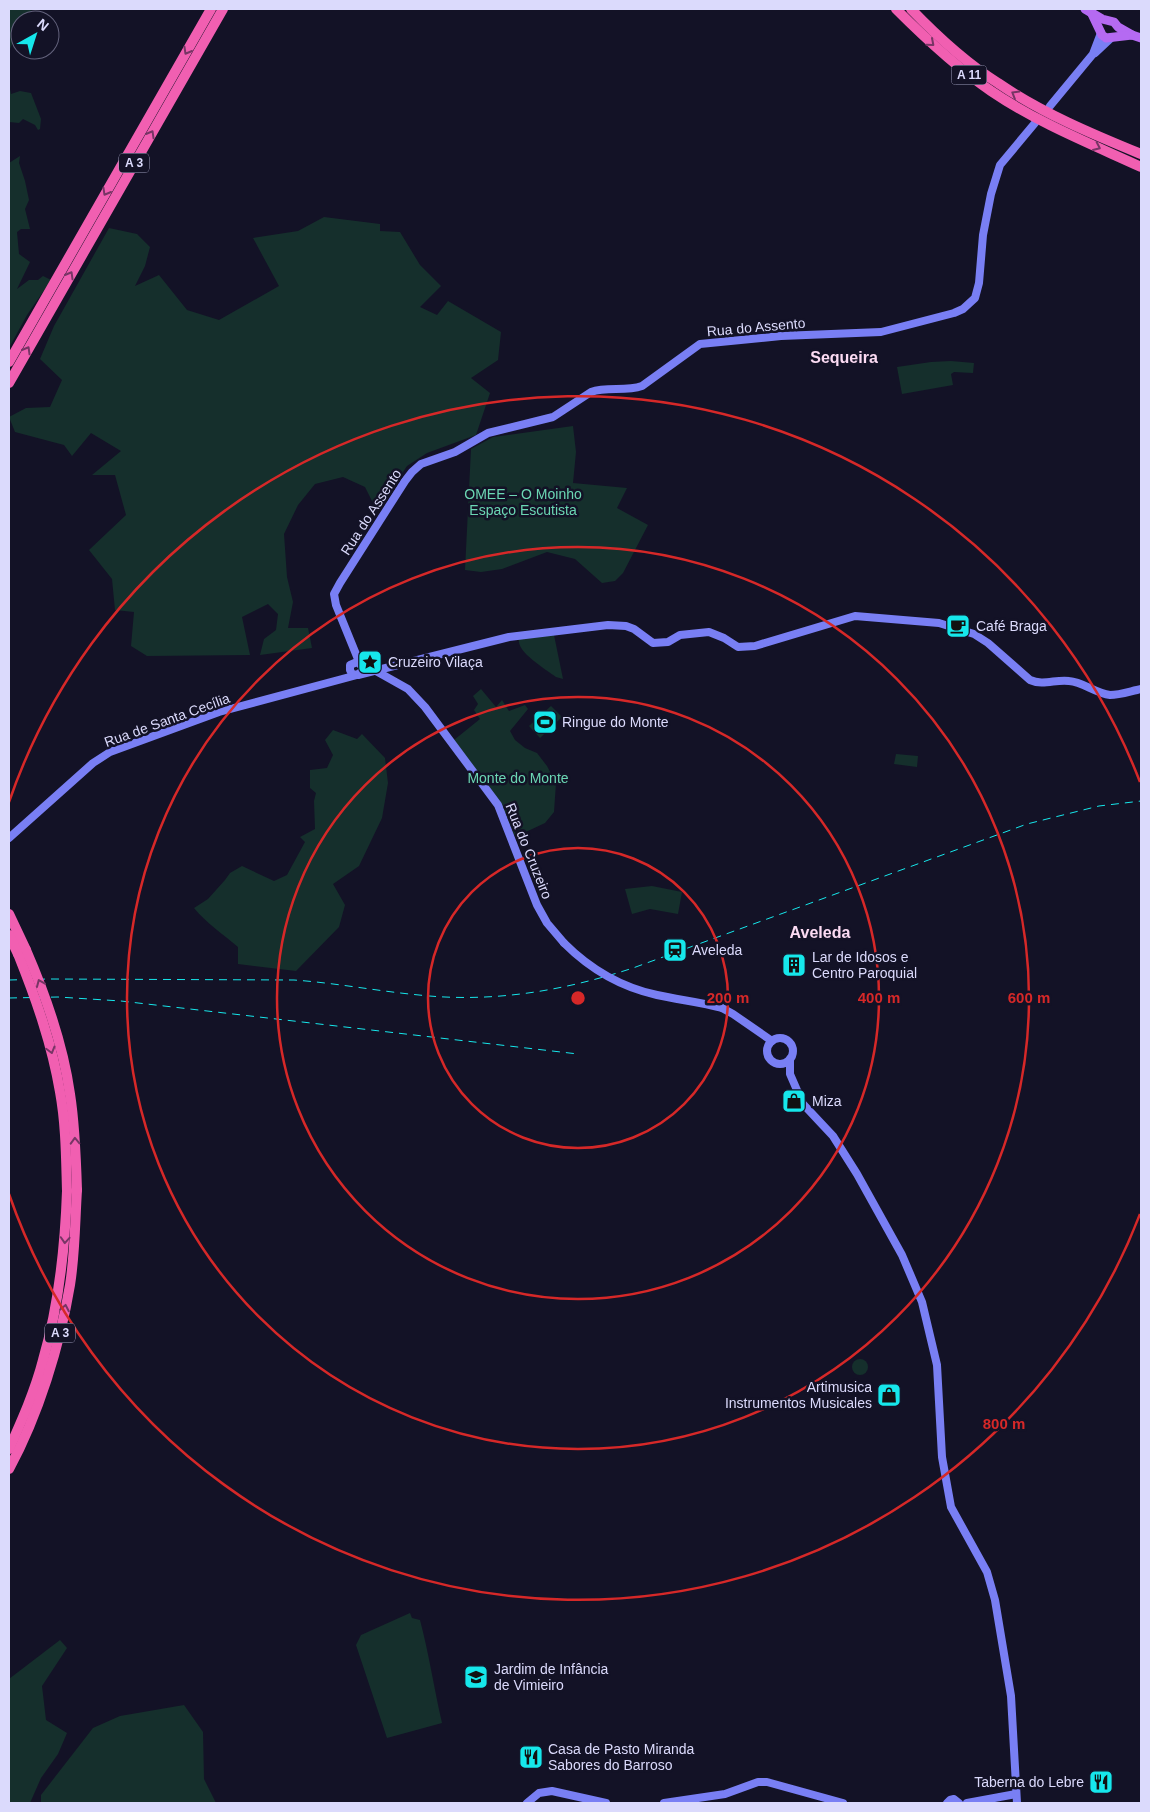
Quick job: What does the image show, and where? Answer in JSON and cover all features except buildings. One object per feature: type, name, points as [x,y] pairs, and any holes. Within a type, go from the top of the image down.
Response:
[{"type":"highway","name":"A 3","points":[[9,383],[42,314],[211,9]]},
{"type":"highway","name":"A 3","points":[[9,362],[42,314],[223,9]]},
{"type":"highway","name":"A 11","points":[[896,9],[953,62],[992,92],[1053,127],[1141,167]]},
{"type":"highway","name":"A 11","points":[[911,9],[965,60],[1004,87],[1058,118],[1141,154]]},
{"type":"highway","name":"A 3","points":[[9,914],[53,1058],[61,1094],[72,1190],[75,1237],[70,1284],[51,1366],[31,1420],[9,1469]]},
{"type":"highway","name":"A 3","points":[[9,935],[22,952]]},
{"type":"highway","name":"A 3","points":[[9,1449],[23,1418],[43,1362],[55,1313],[72,1190]]},
{"type":"main road","points":[[1088,11],[1106,21],[1114,22],[1118,27],[1137,36]]},
{"type":"main road","points":[[1088,11],[1106,38],[1137,36]]},
{"type":"main road","points":[[1100,31],[1102,23],[1106,21]]},
{"type":"main road","points":[[1113,38],[1117,33],[1118,27]]},
{"type":"street","points":[[1093,54],[1100,31]]},
{"type":"street","points":[[1050,106],[1093,54],[1113,38]]},
{"type":"street","name":"Rua do Assento","points":[[361,665],[336,606],[334,594],[404,481],[421,464],[456,452],[488,433],[552,417],[598,389],[642,386],[700,344],[781,336],[881,332],[954,313],[971,304],[975,298],[979,283],[983,235],[997,172],[1006,156],[1035,123]]},
{"type":"street","name":"Rua de Santa Cecília","points":[[9,838],[93,763],[110,752],[219,712],[444,652],[509,637],[601,626],[618,626],[634,629],[653,644],[668,642],[680,636],[709,632],[724,638],[738,647],[755,646],[855,616],[939,623],[958,628],[974,634],[1030,680],[1038,683],[1066,680],[1110,695],[1141,689]]},
{"type":"street","name":"Rua do Assento","points":[[350,665],[352,642]]},
{"type":"street","points":[[355,662],[361,665],[361,672],[357,675],[350,672],[350,665],[355,662]]},
{"type":"street","name":"Rua de Santa Cecília","points":[[332,681],[350,665]]},
{"type":"street","name":"Rua do Cruzeiro","points":[[361,665],[376,671],[416,696],[493,797],[504,819],[537,905],[556,934],[582,961],[598,972],[629,988],[722,1008],[764,1036],[770,1044]]},
{"type":"street","points":[[790,1074],[769,1058],[770,1044],[781,1038],[789,1042],[793,1049],[790,1059],[790,1074],[803,1104],[833,1136],[858,1174],[916,1286],[927,1319],[937,1365],[942,1457],[951,1507],[987,1572],[995,1600],[1011,1696],[1017,1803]]},
{"type":"street","points":[[779,1064],[790,1059]]},
{"type":"street","points":[[664,1803],[725,1794],[758,1782],[767,1782],[843,1803]]},
{"type":"street","points":[[527,1803],[539,1793],[552,1791],[606,1803]]},
{"type":"street","points":[[967,1803],[1016,1794]]},
{"type":"street","points":[[947,1803],[954,1799],[959,1803]]},
{"type":"green space","points":[[9,9],[35,9],[10,10],[9,51]]},
{"type":"green space","points":[[9,89],[11,94],[20,91],[31,93],[41,119],[40,129],[38,130],[35,125],[23,119],[19,123],[9,122]]},
{"type":"green space","points":[[20,156],[19,163],[29,200],[25,209],[30,229],[21,229],[17,232],[19,254],[30,262],[17,289],[29,280],[38,280],[43,276],[51,280],[27,315],[9,348],[9,163]]},
{"type":"green space","points":[[324,217],[380,224],[380,231],[400,232],[420,265],[441,286],[420,307],[437,315],[448,301],[501,332],[498,360],[471,378],[490,393],[476,435],[427,453],[407,466],[377,511],[365,487],[343,477],[315,484],[298,505],[284,534],[287,577],[293,602],[288,628],[308,628],[312,648],[260,655],[264,639],[276,630],[278,614],[268,604],[242,617],[250,655],[147,656],[131,646],[134,612],[115,610],[112,579],[89,550],[126,515],[115,475],[92,475],[121,451],[91,433],[72,456],[64,445],[15,432],[9,417],[26,408],[50,407],[62,380],[40,359],[54,326],[109,228],[137,234],[150,247],[145,266],[135,286],[159,275],[187,310],[219,320],[279,286],[253,238],[298,231]]},
{"type":"green space","points":[[951,361],[974,363],[973,373],[954,372],[951,374],[953,385],[902,394],[897,367]]},
{"type":"green space","name":"OMEE – O Moinho Espaço Escutista","points":[[573,426],[576,452],[573,483],[627,488],[617,508],[648,525],[623,573],[615,581],[602,583],[575,559],[547,552],[502,569],[481,572],[465,570],[471,449],[493,437]]},
{"type":"green space","points":[[554,635],[563,679],[556,677],[533,660],[519,644],[519,639]]},
{"type":"green space","name":"Monte do Monte","points":[[481,689],[496,707],[502,700],[509,711],[525,705],[528,709],[510,731],[515,740],[525,748],[537,753],[556,783],[554,812],[545,823],[515,837],[501,805],[454,740],[480,719],[474,710],[478,704],[473,696]]},
{"type":"green space","name":"Ringue do Monte","points":[[551,706],[562,717],[540,738],[529,726]]},
{"type":"green space","points":[[333,730],[357,739],[362,734],[385,758],[388,783],[382,818],[359,866],[333,884],[345,905],[339,927],[296,971],[238,964],[238,947],[209,924],[194,908],[208,899],[230,873],[242,866],[274,881],[287,875],[305,842],[300,837],[315,829],[314,801],[316,793],[310,788],[310,770],[327,768],[333,755],[325,740]]},
{"type":"green space","points":[[896,754],[918,756],[917,767],[894,764]]},
{"type":"green space","points":[[652,886],[682,892],[678,914],[650,909],[632,914],[625,889]]},
{"type":"green space","points":[[860,1359],[866,1361],[868,1367],[866,1373],[860,1375],[854,1373],[852,1367],[854,1361]]},
{"type":"green space","points":[[410,1613],[412,1618],[420,1620],[442,1723],[387,1738],[356,1645],[361,1635]]},
{"type":"green space","points":[[60,1640],[67,1648],[42,1686],[46,1720],[67,1733],[58,1754],[41,1778],[30,1803],[9,1803],[9,1679]]},
{"type":"green space","points":[[184,1705],[203,1732],[204,1779],[216,1803],[41,1803],[41,1795],[93,1728],[120,1716]]},
{"type":"railway","points":[[9,980],[294,980],[446,997],[500,996],[554,989],[633,968],[1027,824],[1099,806],[1141,801]]},
{"type":"railway","points":[[9,998],[58,997],[121,1001],[578,1054]]},
{"type":"place","name":"Café Braga","points":[[958,626]]},
{"type":"place","name":"Cruzeiro Vilaça","points":[[370,662]]},
{"type":"place","name":"Ringue do Monte","points":[[545,722]]},
{"type":"place","name":"Aveleda","points":[[675,950]]},
{"type":"place","name":"Lar de Idosos e Centro Paroquial","points":[[794,965]]},
{"type":"place","name":"Miza","points":[[794,1101]]},
{"type":"place","name":"Artimusica Instrumentos Musicales","points":[[889,1395]]},
{"type":"place","name":"Jardim de Infância de Vimieiro","points":[[476,1677]]},
{"type":"place","name":"Casa de Pasto Miranda Sabores do Barroso","points":[[531,1757]]},
{"type":"place","name":"Taberna do Lebre","points":[[1101,1782]]},
{"type":"district","name":"Sequeira","points":[[844,357]]},
{"type":"district","name":"Aveleda","points":[[820,932]]}]
